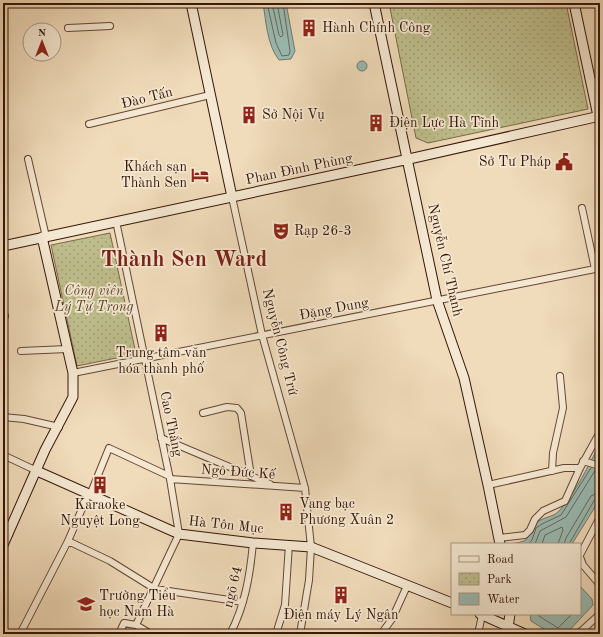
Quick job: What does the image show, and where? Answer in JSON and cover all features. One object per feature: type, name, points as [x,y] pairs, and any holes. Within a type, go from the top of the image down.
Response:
[{"type":"street","name":"Nguyễn Công Trứ","points":[[191,3],[262,335],[305,488],[311,547],[309,580],[300,634]]},
{"type":"street","name":"Nguyễn Chí Thanh","points":[[374,3],[409,159],[437,300],[464,378],[499,541]]},
{"type":"street","points":[[574,3],[599,116]]},
{"type":"street","points":[[68,28],[110,26]]},
{"type":"street","name":"Đào Tấn","points":[[89,124],[210,95]]},
{"type":"street","name":"Phan Đình Phùng","points":[[3,246],[409,159],[599,116]]},
{"type":"street","points":[[3,545],[6,532],[37,471],[45,450],[59,427],[73,397],[73,373],[28,159]]},
{"type":"street","points":[[582,208],[598,269]]},
{"type":"street","name":"Cao Thắng","points":[[116,221],[170,477],[179,534]]},
{"type":"street","name":"Đặng Dung","points":[[73,373],[598,269]]},
{"type":"street","points":[[21,350],[67,349]]},
{"type":"street","points":[[552,471],[553,453],[563,408],[560,376]]},
{"type":"street","points":[[203,413],[227,407],[238,408],[241,413],[251,476]]},
{"type":"street","points":[[3,418],[24,419],[59,427]]},
{"type":"street","points":[[499,541],[525,535],[530,530],[535,519],[543,511],[565,501],[580,468],[586,462],[600,432]]},
{"type":"street","points":[[161,438],[275,486]]},
{"type":"street","points":[[20,634],[68,541],[109,448],[170,477]]},
{"type":"street","name":"Hà Tôn Mục","points":[[3,455],[89,495],[179,534],[254,543],[289,544],[311,547],[451,603]]},
{"type":"street","points":[[586,462],[600,466]]},
{"type":"street","points":[[488,485],[552,471],[580,468]]},
{"type":"street","name":"Ngô Đức Kế","points":[[170,477],[305,488]]},
{"type":"street","points":[[581,554],[600,517]]},
{"type":"street","points":[[136,625],[155,589],[179,534]]},
{"type":"street","points":[[68,541],[110,561],[155,589],[243,602]]},
{"type":"street","name":"ngõ 64","points":[[230,634],[236,622],[250,577],[254,543]]},
{"type":"street","points":[[276,634],[285,605],[289,544]]},
{"type":"street","points":[[581,560],[582,565],[600,585]]},
{"type":"street","points":[[381,634],[392,619],[407,586]]},
{"type":"street","points":[[578,634],[600,614]]},
{"type":"street","points":[[478,634],[481,615]]},
{"type":"street","points":[[483,615],[508,631],[525,634]]},
{"type":"street","points":[[508,631],[510,615]]},
{"type":"street","points":[[119,634],[124,623],[136,625],[151,634]]},
{"type":"green space","points":[[389,3],[566,3],[588,109],[428,143],[416,138]]},
{"type":"green space","name":"Công viên Lý Tự Trọng","points":[[110,233],[136,354],[77,366],[51,245]]},
{"type":"water","points":[[263,3],[286,3],[295,51],[291,59],[279,60],[275,54],[269,40]]},
{"type":"water","points":[[360,61],[364,61],[367,66],[364,71],[360,71],[357,68],[357,64]]},
{"type":"water","points":[[600,444],[600,499],[573,543],[516,543],[526,540],[536,523],[559,511],[586,470]]},
{"type":"water","points":[[581,587],[592,599],[593,605],[566,634],[552,634],[531,621],[530,615],[581,615]]},
{"type":"place","name":"Hành Chính Công","points":[[309,28]]},
{"type":"place","name":"Sở Nội Vụ","points":[[249,115]]},
{"type":"place","name":"Điện Lực Hà Tĩnh","points":[[376,123]]},
{"type":"place","name":"Sở Tư Pháp","points":[[564,162]]},
{"type":"place","name":"Khách sạn Thành Sen","points":[[200,175]]},
{"type":"place","name":"Rạp 26-3","points":[[281,231]]},
{"type":"place","name":"Trung tâm văn hóa thành phố","points":[[161,333]]},
{"type":"place","name":"Karaoke Nguyệt Long","points":[[100,485]]},
{"type":"place","name":"Vang bạc Phương Xuân 2","points":[[286,512]]},
{"type":"place","name":"Điện máy Lý Ngân","points":[[341,595]]},
{"type":"place","name":"Trường Tiểu học Nam Hà","points":[[86,604]]},
{"type":"district","name":"Thành Sen Ward","points":[[184,260]]}]
